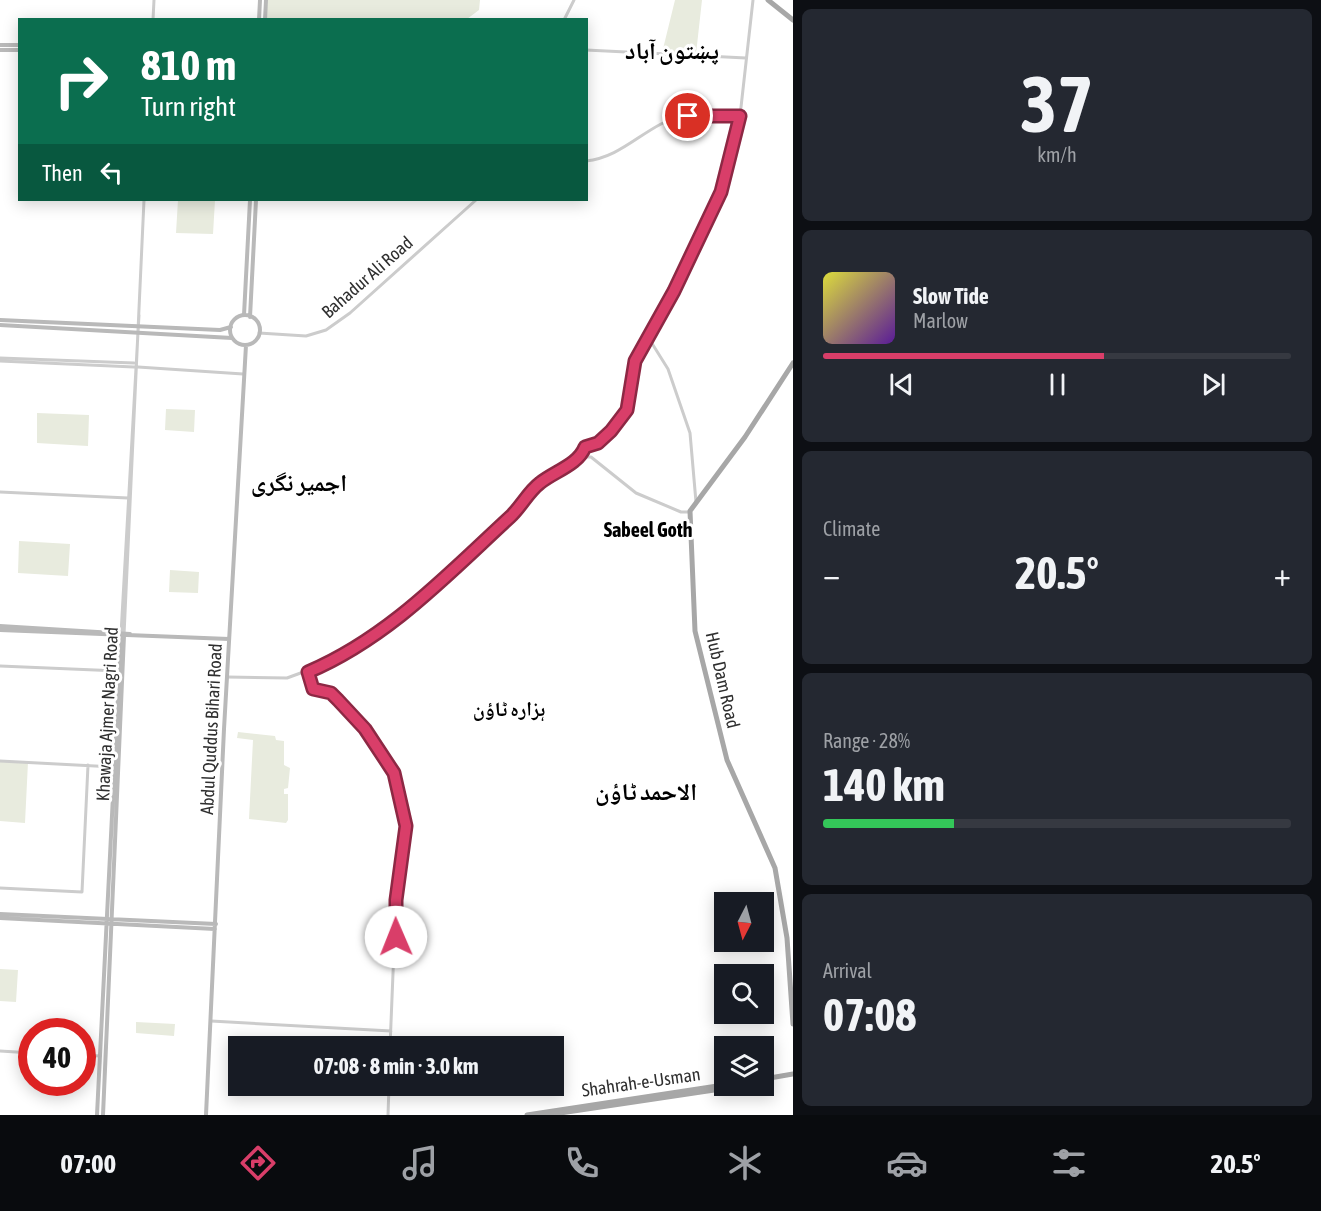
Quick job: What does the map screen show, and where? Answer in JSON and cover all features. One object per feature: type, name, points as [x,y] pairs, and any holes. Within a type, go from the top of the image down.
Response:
[{"type":"main road","points":[[259,18],[260,0]]},
{"type":"main road","points":[[265,18],[266,0]]},
{"type":"main road","points":[[768,0],[793,20]]},
{"type":"main road","points":[[1,47],[18,45]]},
{"type":"main road","points":[[1,47],[18,51]]},
{"type":"main road","points":[[244,315],[250,201]]},
{"type":"main road","points":[[250,317],[256,201]]},
{"type":"main road","points":[[0,320],[232,338],[246,345],[255,341],[259,333],[255,321],[244,315],[234,320],[231,327],[232,338]]},
{"type":"main road","points":[[0,325],[220,330],[231,327]]},
{"type":"main road","name":"Abdul Quddus Bihari Road","points":[[206,1115],[246,345]]},
{"type":"main road","points":[[690,512],[745,437],[793,363]]},
{"type":"main road","name":"Hub Dam Road","points":[[690,512],[695,632],[727,760],[777,873],[787,938],[793,1024]]},
{"type":"main road","points":[[0,628],[229,639]]},
{"type":"main road","name":"Khawaja Ajmer Nagri Road","points":[[115,791],[114,767],[117,748],[122,635]]},
{"type":"main road","name":"Khawaja Ajmer Nagri Road","points":[[98,1115],[101,1092],[122,635]]},
{"type":"main road","points":[[0,916],[216,926]]},
{"type":"main road","name":"Khawaja Ajmer Nagri Road","points":[[103,1115],[100,1056],[104,1030]]},
{"type":"main road","points":[[774,1079],[793,1076]]},
{"type":"main road","name":"Shahrah-e-Usman","points":[[527,1115],[714,1087]]},
{"type":"main road","name":"Shahrah-e-Usman","points":[[547,1115],[714,1090]]},
{"type":"street","points":[[153,18],[154,0]]},
{"type":"street","points":[[565,18],[574,0]]},
{"type":"street","points":[[581,457],[585,447],[598,443],[611,431],[627,410],[635,361],[674,291],[721,192],[740,116],[753,0]]},
{"type":"street","points":[[588,50],[746,58]]},
{"type":"street","points":[[588,160],[619,151],[669,120],[707,114],[740,116]]},
{"type":"street","name":"Khawaja Ajmer Nagri Road","points":[[122,635],[144,201]]},
{"type":"street","name":"Bahadur Ali Road","points":[[259,333],[306,336],[333,326],[475,201]]},
{"type":"street","points":[[648,337],[668,369],[690,433],[696,504]]},
{"type":"street","points":[[0,359],[243,374]]},
{"type":"street","points":[[227,677],[286,678],[308,672],[336,660],[425,597],[524,503],[540,483],[581,457],[591,457],[636,493],[681,512],[690,512]]},
{"type":"street","name":"Khawaja Ajmer Nagri Road","points":[[129,507],[130,480]]},
{"type":"street","points":[[0,492],[128,498]]},
{"type":"street","points":[[0,666],[119,671]]},
{"type":"street","points":[[308,672],[313,689],[331,693],[365,729],[390,763],[397,781],[406,826],[396,900],[391,1036]]},
{"type":"street","points":[[0,761],[114,767]]},
{"type":"street","points":[[0,888],[82,892],[88,765]]},
{"type":"street","points":[[211,1021],[391,1031]]},
{"type":"street","points":[[0,1051],[18,1052]]},
{"type":"street","points":[[96,1056],[100,1056]]},
{"type":"street","points":[[388,1115],[389,1096]]},
{"type":"shaded area","points":[[266,0],[480,0],[479,10],[468,18],[265,18]]},
{"type":"shaded area","points":[[675,0],[702,0],[696,54],[662,53]]},
{"type":"shaded area","points":[[178,201],[215,201],[213,234],[176,233]]},
{"type":"shaded area","points":[[166,409],[195,410],[194,432],[165,430]]},
{"type":"shaded area","points":[[37,413],[89,415],[88,446],[37,443]]},
{"type":"shaded area","points":[[19,541],[70,544],[68,576],[18,573]]},
{"type":"shaded area","points":[[170,570],[199,572],[198,593],[169,592]]},
{"type":"shaded area","points":[[238,732],[275,736],[276,740],[284,741],[284,765],[290,768],[288,788],[284,789],[284,794],[288,794],[286,823],[249,819],[253,740],[237,738]]},
{"type":"shaded area","points":[[0,761],[28,762],[25,823],[0,821]]},
{"type":"shaded area","points":[[0,969],[18,970],[16,1002],[0,1001]]},
{"type":"shaded area","points":[[136,1022],[175,1024],[174,1036],[136,1033]]},
{"type":"district","name":"پښتون آباد","points":[[672,50]]},
{"type":"district","name":"اجمیر نگری","points":[[299,482]]},
{"type":"district","name":"Sabeel Goth","points":[[648,529]]},
{"type":"district","name":"ہزارہ ٹاؤن","points":[[509,708]]},
{"type":"district","name":"الاحمد ٹاؤن","points":[[646,791]]},
{"type":"route","points":[[396,937],[396,900],[406,826],[394,773],[390,763],[365,729],[338,700],[331,693],[313,689],[308,672],[336,660],[425,597],[524,503],[532,490],[581,457],[585,447],[598,443],[621,419],[627,410],[630,398],[635,361],[674,291],[721,192],[740,116],[707,114],[688,116]]}]
